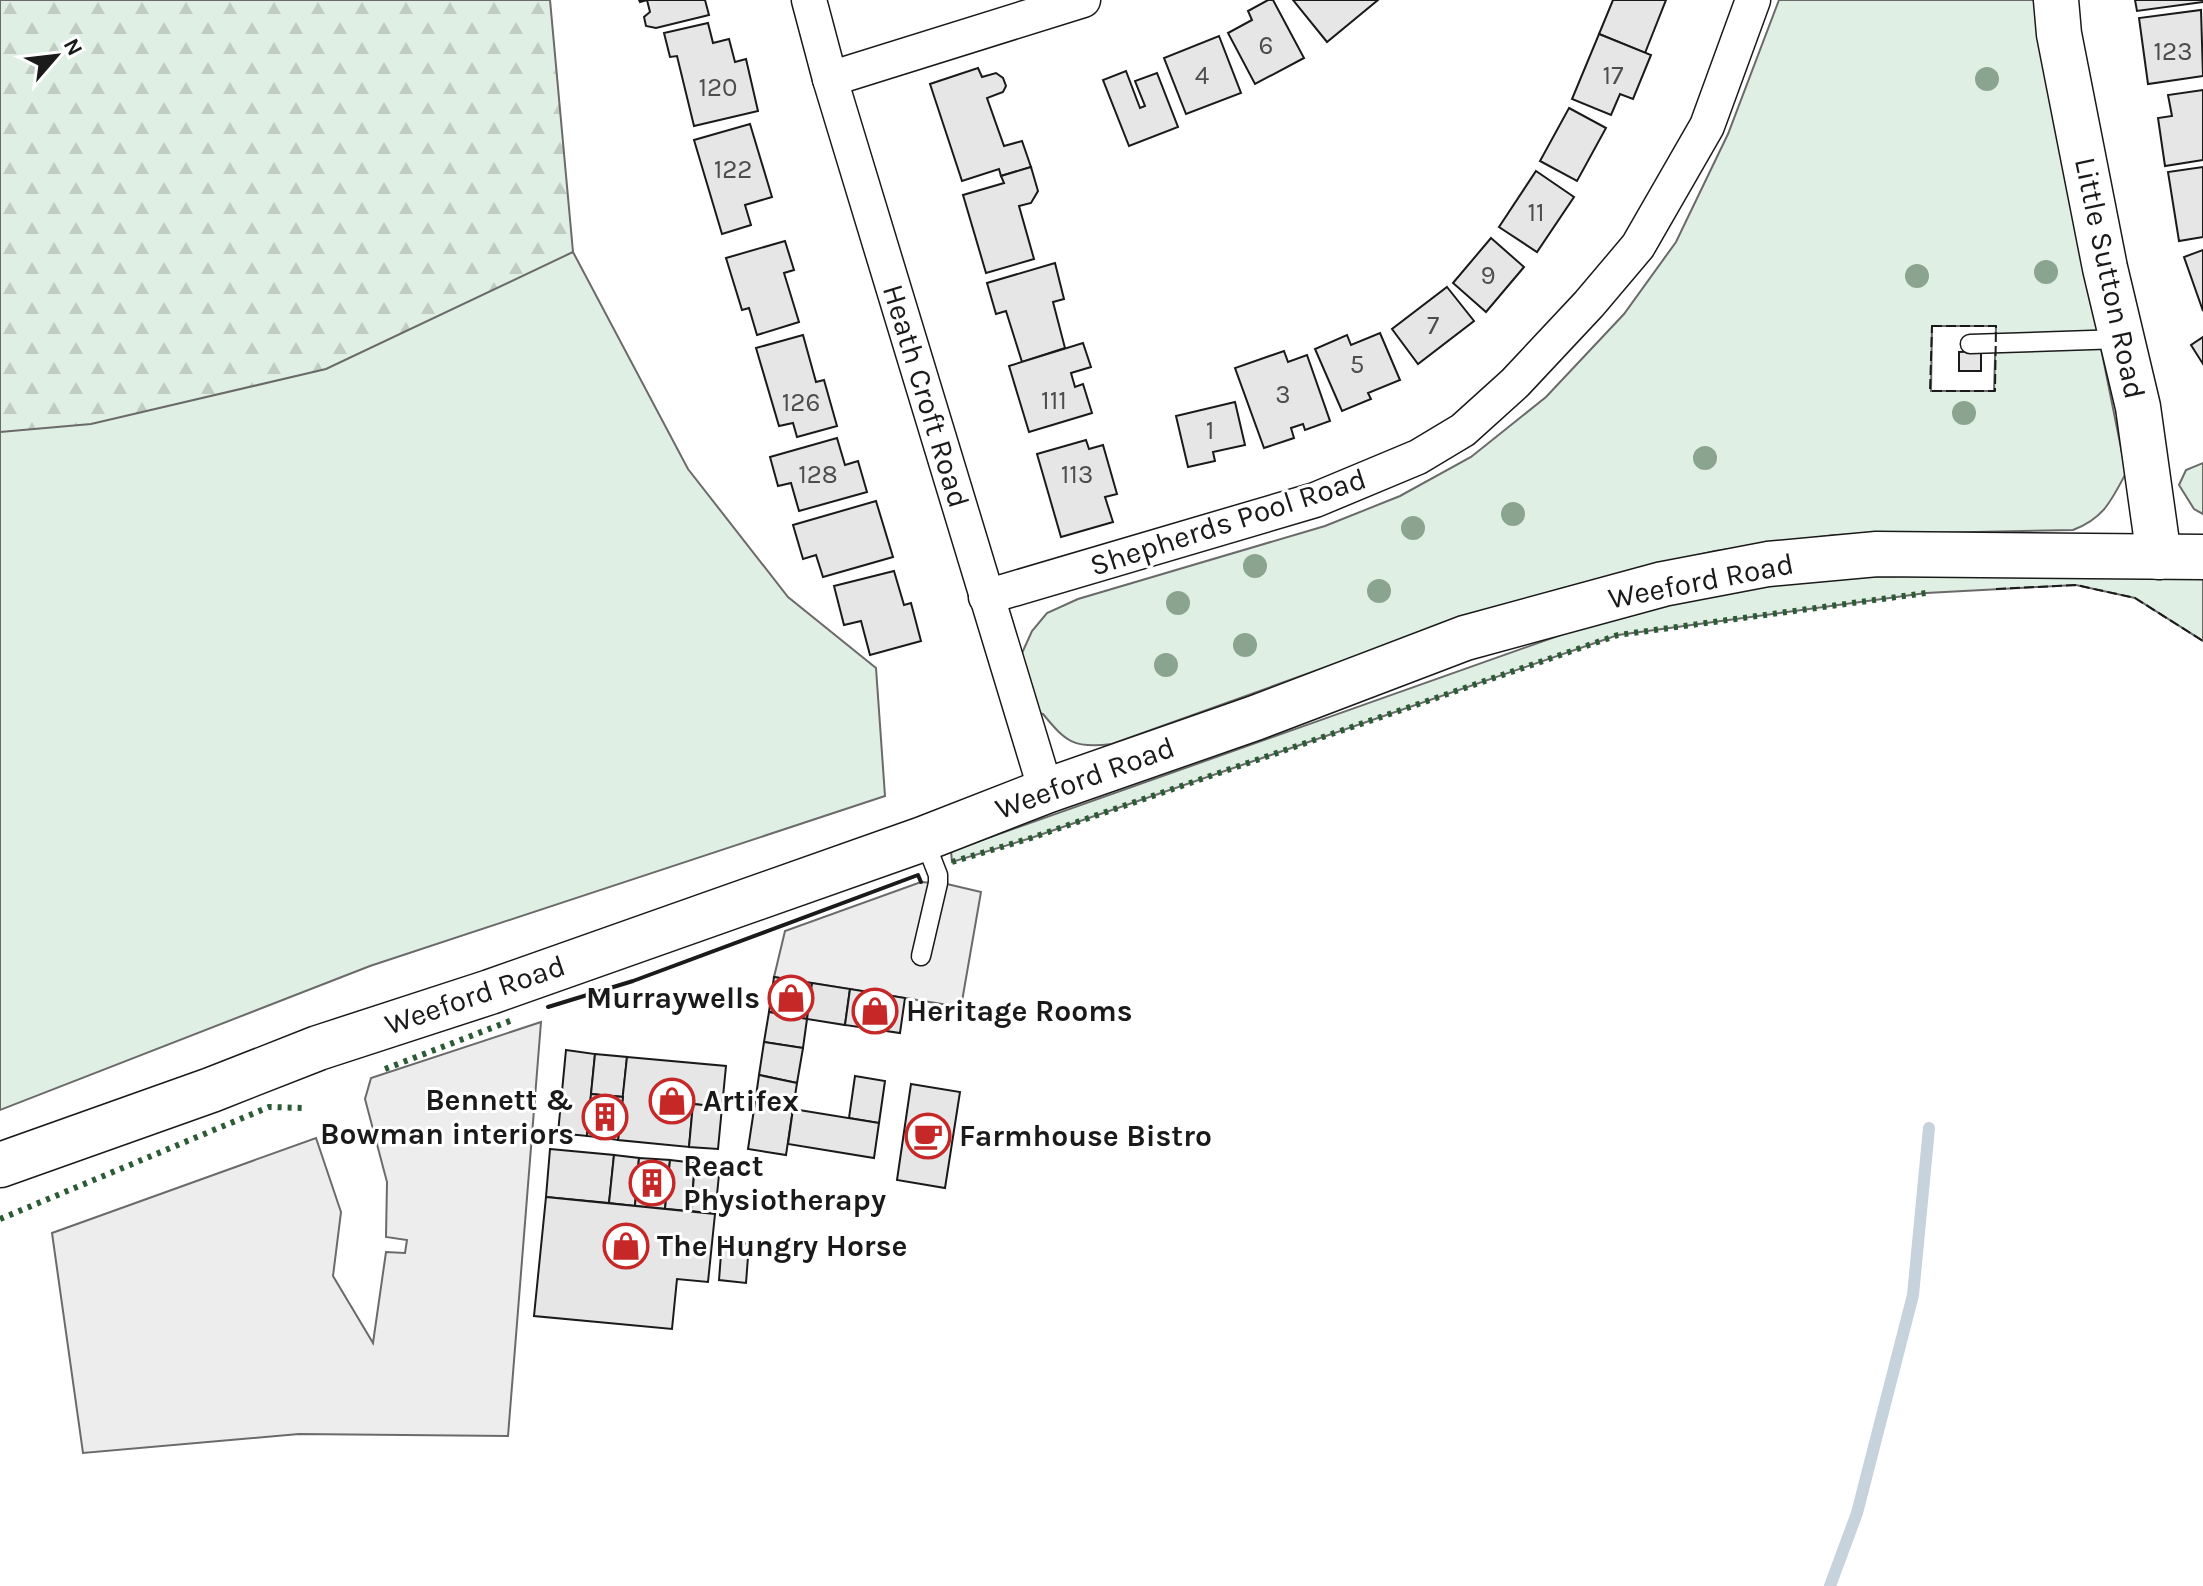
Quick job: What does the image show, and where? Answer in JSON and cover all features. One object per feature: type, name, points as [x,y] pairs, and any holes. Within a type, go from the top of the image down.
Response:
[{"type":"street","name":"Heath Croft Road","points":[[809,0],[830,79],[1046,791]]},
{"type":"street","points":[[830,79],[1083,0]]},
{"type":"street","name":"Shepherds Pool Road","points":[[986,597],[1315,500],[1418,457],[1463,430],[1515,383],[1638,246],[1707,126],[1753,0]]},
{"type":"street","name":"Little Sutton Road","points":[[2056,0],[2059,34],[2142,434],[2159,557]]},
{"type":"street","name":"Weeford Road","points":[[0,1165],[211,1090],[318,1048],[490,992],[923,839],[1465,638],[1663,584],[1768,564],[1877,554],[2203,557]]},
{"type":"lane","points":[[1970,344],[2121,339]]},
{"type":"lane","points":[[921,956],[938,883],[938,875],[923,839]]},
{"type":"green space","points":[[0,0],[550,0],[573,252],[326,369],[91,424],[0,432]]},
{"type":"green space","points":[[1779,0],[2035,0],[2040,44],[2126,473],[2099,514],[2073,530],[1835,535],[1715,551],[1560,589],[1390,644],[1112,744],[1088,745],[1072,741],[1043,714],[1037,713],[1022,672],[1022,653],[1032,631],[1047,613],[1078,599],[1325,526],[1400,496],[1471,457],[1546,397],[1624,314],[1676,242],[1728,134]],"holes":[[[1932,326],[1996,326],[1994,391],[1931,391]]]},
{"type":"green space","points":[[573,252],[688,469],[788,597],[876,668],[885,796],[370,966],[0,1110],[0,415],[86,417]]},
{"type":"green space","points":[[2203,463],[2203,514],[2194,509],[2179,485],[2186,470]]},
{"type":"green space","points":[[2203,575],[2203,641],[2135,598],[2076,585],[1926,593],[1618,635],[1031,838],[952,862],[951,851],[1572,631],[1700,594],[1823,577]]},
{"type":"shaded area","points":[[921,882],[981,892],[961,1007],[774,977],[785,931]]},
{"type":"shaded area","points":[[541,1022],[508,1436],[299,1434],[83,1453],[52,1233],[316,1138],[341,1212],[333,1276],[373,1343],[386,1252],[405,1253],[407,1240],[386,1237],[387,1182],[365,1099],[371,1078]]},
{"type":"building","points":[[647,0],[705,0],[709,15],[656,28],[646,26],[644,17],[650,12]]},
{"type":"building","points":[[1273,0],[1304,58],[1255,84],[1228,33],[1252,20],[1248,11]]},
{"type":"building","points":[[1293,0],[1378,0],[1327,42]]},
{"type":"building","points":[[1613,0],[1666,0],[1645,53],[1599,34]]},
{"type":"building","points":[[2135,0],[2203,0],[2203,2],[2137,11]]},
{"type":"building","points":[[2201,10],[2203,76],[2148,84],[2139,18]]},
{"type":"building","points":[[708,23],[713,43],[729,39],[735,62],[746,59],[758,111],[694,126],[677,56],[670,57],[664,33]]},
{"type":"building","points":[[1599,34],[1651,55],[1633,99],[1620,94],[1611,115],[1572,99]]},
{"type":"building","points":[[1219,36],[1241,93],[1186,114],[1164,58]]},
{"type":"building","points":[[978,68],[982,77],[996,73],[1003,78],[1006,86],[1003,92],[987,98],[1004,146],[1022,141],[1031,167],[1001,176],[999,169],[962,181],[930,84]]},
{"type":"building","points":[[1126,71],[1140,108],[1145,106],[1135,81],[1157,73],[1178,127],[1129,146],[1103,80]]},
{"type":"building","points":[[2203,90],[2203,160],[2165,166],[2158,118],[2172,116],[2168,95]]},
{"type":"building","points":[[1569,108],[1606,128],[1577,181],[1540,161]]},
{"type":"building","points":[[750,124],[772,197],[745,205],[751,225],[722,234],[694,140]]},
{"type":"building","points":[[1031,167],[1038,191],[1031,203],[1019,206],[1034,259],[986,273],[963,195],[1004,183],[1001,176]]},
{"type":"building","points":[[2203,167],[2203,237],[2179,241],[2168,172]]},
{"type":"building","points":[[1536,171],[1574,197],[1537,252],[1499,227]]},
{"type":"building","points":[[1491,238],[1524,267],[1486,312],[1453,283]]},
{"type":"building","points":[[785,241],[794,270],[784,273],[799,322],[757,335],[749,308],[742,310],[726,258]]},
{"type":"building","points":[[2203,250],[2203,311],[2184,257]]},
{"type":"building","points":[[1055,263],[1064,299],[1053,302],[1065,348],[1022,362],[1006,311],[996,314],[987,283]]},
{"type":"building","points":[[1447,287],[1474,321],[1418,364],[1392,329]]},
{"type":"building","points":[[1380,333],[1400,380],[1368,393],[1371,399],[1342,411],[1315,349],[1347,335],[1351,345]]},
{"type":"building","points":[[803,335],[816,382],[824,380],[837,426],[797,437],[793,423],[779,426],[756,348]]},
{"type":"building","points":[[2203,337],[2203,364],[2191,345]]},
{"type":"building","points":[[1083,343],[1091,367],[1071,373],[1075,387],[1083,384],[1092,413],[1029,432],[1009,366]]},
{"type":"building","points":[[1284,351],[1288,362],[1307,355],[1330,421],[1305,430],[1303,424],[1291,428],[1294,438],[1264,448],[1235,368]]},
{"type":"building","points":[[1981,351],[1981,371],[1959,371],[1959,352]]},
{"type":"building","points":[[1235,402],[1245,445],[1213,452],[1215,461],[1188,467],[1176,416]]},
{"type":"building","points":[[837,438],[845,465],[858,461],[867,492],[799,511],[791,483],[778,486],[770,457]]},
{"type":"building","points":[[1086,440],[1089,449],[1103,445],[1117,494],[1105,497],[1113,522],[1061,537],[1037,454]]},
{"type":"building","points":[[876,501],[893,557],[823,577],[816,555],[803,559],[793,525]]},
{"type":"building","points":[[894,571],[904,605],[911,603],[921,641],[870,655],[861,621],[844,625],[834,586]]},
{"type":"building","name":"Murraywells","points":[[774,977],[812,983],[807,1019],[769,1012]]},
{"type":"building","points":[[812,983],[850,989],[845,1025],[807,1019]]},
{"type":"building","name":"Heritage Rooms","points":[[850,989],[905,998],[900,1033],[845,1025]]},
{"type":"building","points":[[769,1012],[807,1019],[803,1048],[764,1042]]},
{"type":"building","points":[[764,1042],[803,1048],[797,1083],[759,1075]]},
{"type":"building","points":[[566,1050],[595,1054],[587,1136],[558,1133]]},
{"type":"building","points":[[595,1054],[627,1057],[623,1097],[591,1094]]},
{"type":"building","name":"Artifex","points":[[627,1057],[726,1066],[722,1107],[693,1104],[689,1147],[618,1140]]},
{"type":"building","points":[[759,1075],[797,1083],[793,1109],[755,1103]]},
{"type":"building","points":[[855,1076],[885,1081],[879,1123],[849,1118]]},
{"type":"building","name":"Farmhouse Bistro","points":[[911,1084],[960,1092],[945,1188],[897,1180]]},
{"type":"building","name":"Bennett & Bowman interiors","points":[[591,1094],[623,1097],[618,1140],[587,1136]]},
{"type":"building","points":[[755,1103],[793,1109],[786,1155],[748,1149]]},
{"type":"building","points":[[693,1104],[722,1107],[718,1149],[689,1147]]},
{"type":"building","points":[[793,1109],[879,1123],[874,1158],[788,1144]]},
{"type":"building","points":[[550,1149],[614,1155],[609,1203],[546,1197]]},
{"type":"building","points":[[614,1155],[639,1158],[635,1206],[609,1203]]},
{"type":"building","name":"React Physiotherapy","points":[[639,1158],[670,1160],[665,1209],[635,1206]]},
{"type":"building","points":[[670,1160],[695,1163],[691,1211],[665,1209]]},
{"type":"building","points":[[695,1163],[720,1165],[715,1214],[691,1211]]},
{"type":"building","name":"The Hungry Horse","points":[[546,1197],[715,1214],[708,1282],[677,1279],[672,1329],[534,1316]]},
{"type":"building","points":[[722,1241],[749,1244],[746,1283],[719,1280]]},
{"type":"waterway","points":[[1830,1586],[1857,1513],[1913,1295],[1929,1128]]},
{"type":"hedge","points":[[952,862],[1031,838],[1618,635],[1926,593]]},
{"type":"hedge","points":[[385,1069],[515,1019]]},
{"type":"hedge","points":[[0,1219],[269,1107],[304,1108]]},
{"type":"fence","points":[[1932,326],[1996,326],[1995,391],[1930,391],[1932,326]]},
{"type":"fence","points":[[1996,589],[2076,585],[2135,598],[2203,641]]},
{"type":"wall","points":[[548,1007],[633,981],[918,875],[921,882]]},
{"type":"place","name":"Murraywells","points":[[791,998]]},
{"type":"place","name":"Heritage Rooms","points":[[875,1011]]},
{"type":"place","name":"Artifex","points":[[672,1101]]},
{"type":"place","name":"Bennett & Bowman interiors","points":[[605,1117]]},
{"type":"place","name":"Farmhouse Bistro","points":[[928,1136]]},
{"type":"place","name":"React Physiotherapy","points":[[652,1183]]},
{"type":"place","name":"The Hungry Horse","points":[[626,1246]]}]
